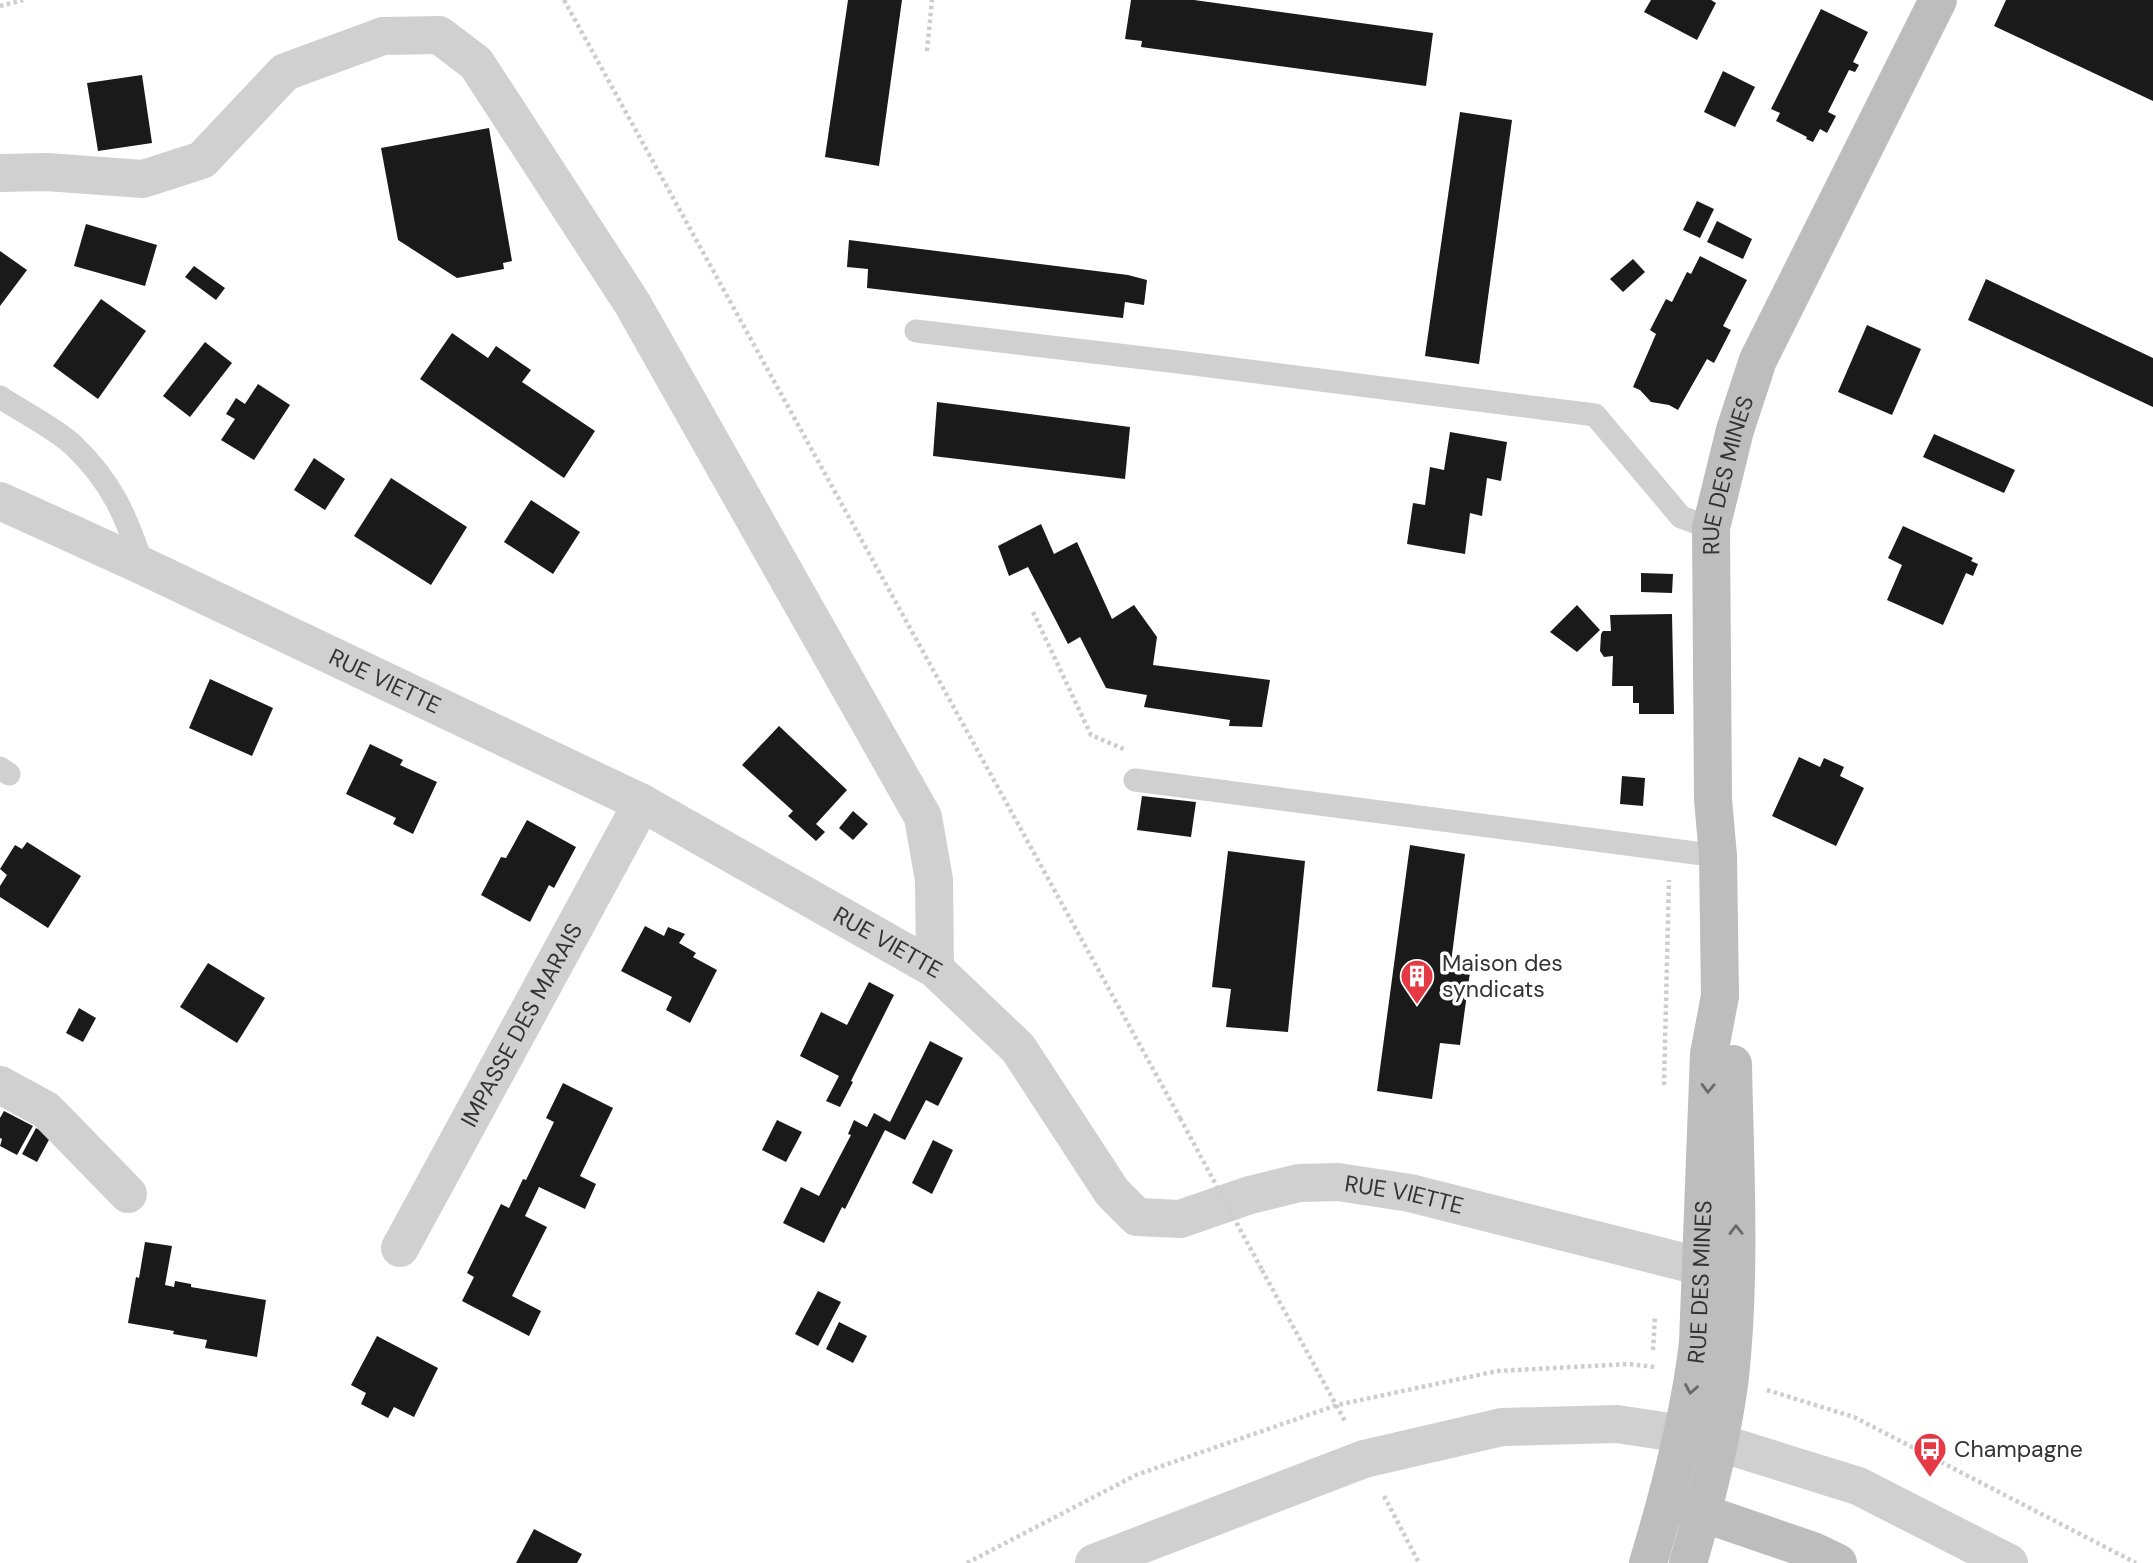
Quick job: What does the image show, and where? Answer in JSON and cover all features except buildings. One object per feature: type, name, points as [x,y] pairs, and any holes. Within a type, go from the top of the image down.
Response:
[{"type":"street","name":"RUE DES MINES","points":[[1688,1563],[1720,1443],[1730,1378],[1719,1265],[1733,1055],[1720,996],[1718,856],[1713,799],[1711,528],[1735,430],[1758,360],[1938,0]]},
{"type":"street","points":[[0,173],[47,172],[144,179],[202,160],[285,72],[383,36],[439,35],[476,63],[632,303],[923,817],[933,880],[935,970]]},
{"type":"street","name":"RUE VIETTE","points":[[0,501],[642,803],[935,970],[1018,1048],[1112,1192],[1137,1217],[1180,1219],[1250,1195],[1299,1183],[1338,1182],[1410,1194],[1683,1262],[1719,1265]]},
{"type":"street","name":"IMPASSE DES MARAIS","points":[[400,1248],[642,803]]},
{"type":"street","points":[[0,1085],[46,1110],[128,1194]]},
{"type":"street","name":"RUE DES MINES","points":[[1648,1563],[1667,1501],[1683,1434],[1698,1343],[1719,1265]]},
{"type":"street","points":[[1094,1563],[1364,1458],[1502,1427],[1617,1424],[1683,1434],[1720,1443],[1858,1486],[2009,1563]]},
{"type":"street","points":[[1667,1501],[1814,1551],[1838,1563]]},
{"type":"lane","points":[[916,331],[1192,363],[1595,415],[1681,517],[1711,528]]},
{"type":"lane","points":[[0,397],[72,444],[114,492],[129,524],[143,566]]},
{"type":"lane","points":[[1135,780],[1718,856]]},
{"type":"path","points":[[0,6],[23,0]]},
{"type":"path","points":[[564,0],[1337,1405],[1419,1563]]},
{"type":"path","points":[[927,51],[932,0]]},
{"type":"path","points":[[1033,612],[1091,735],[1128,751],[1135,780]]},
{"type":"path","points":[[967,1563],[1136,1475],[1337,1405]]},
{"type":"place","name":"Maison des syndicats","points":[[1417,1006]]},
{"type":"place","name":"Champagne","points":[[1930,1479]]}]
